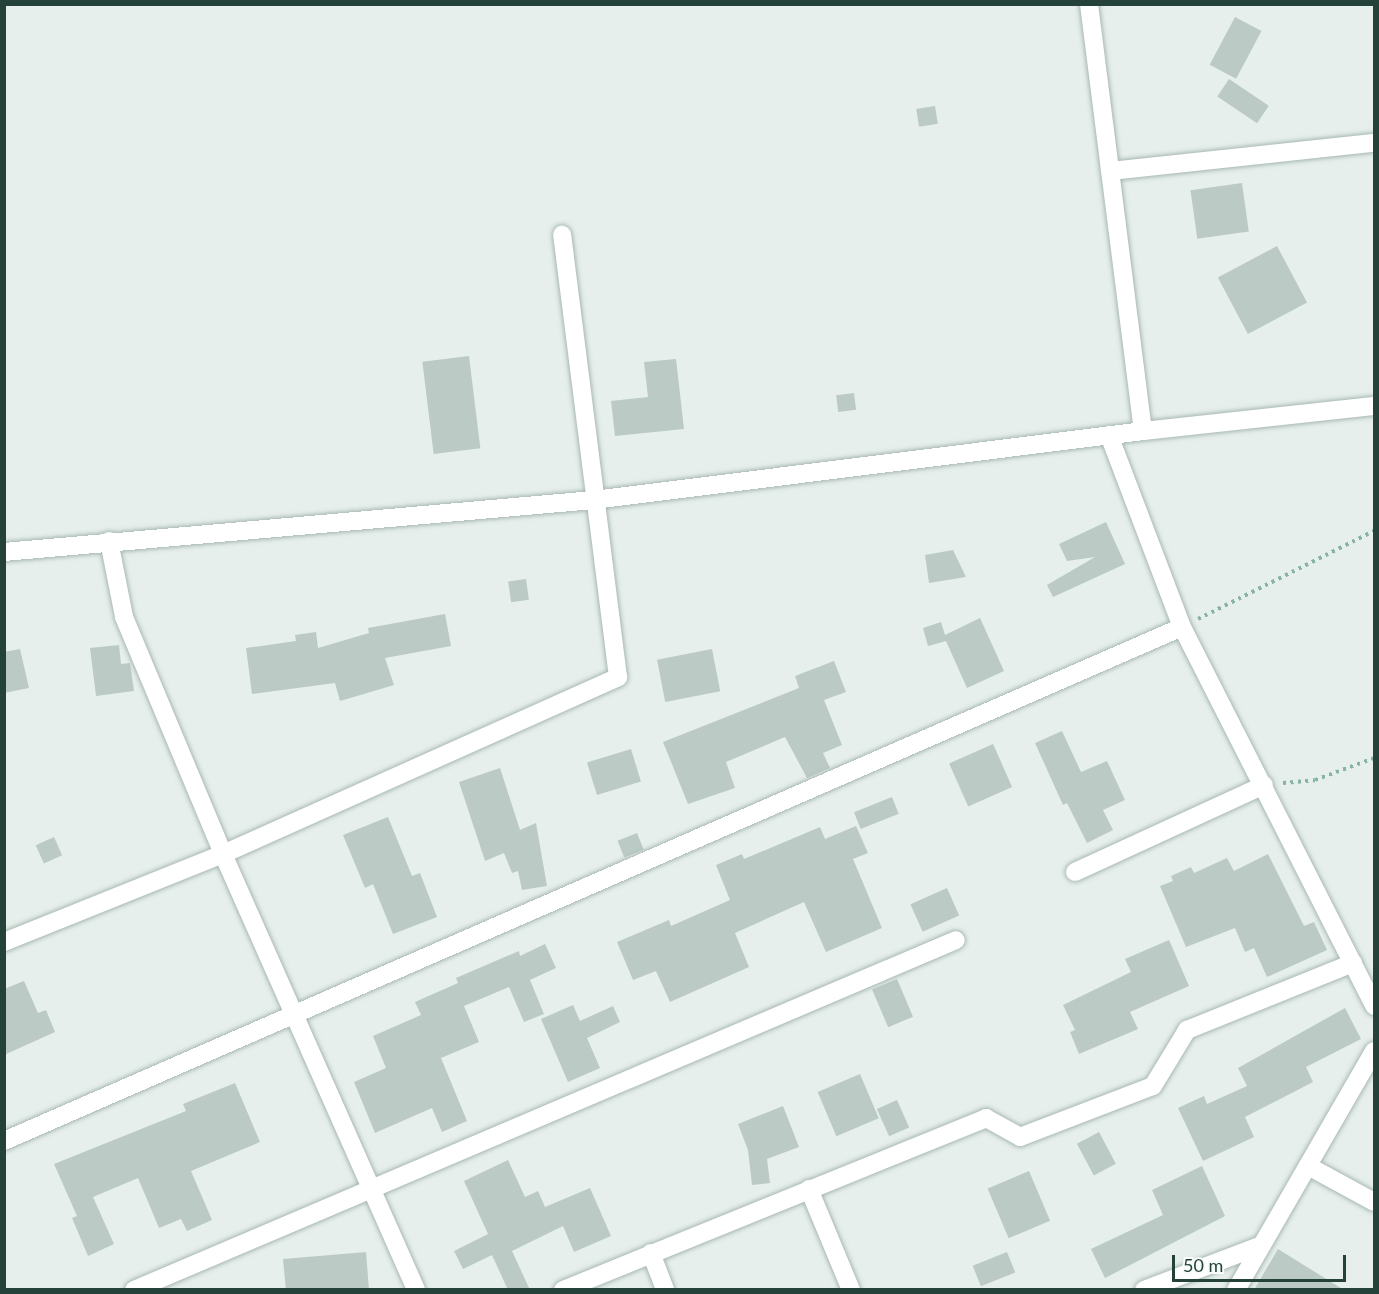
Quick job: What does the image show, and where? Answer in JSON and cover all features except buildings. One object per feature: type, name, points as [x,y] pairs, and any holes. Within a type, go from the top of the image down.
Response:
[{"type":"street","points":[[1089,4],[1143,431]]},
{"type":"street","points":[[1110,171],[1374,143]]},
{"type":"street","points":[[4,942],[223,854],[618,677],[562,235]]},
{"type":"street","points":[[4,552],[594,500],[1108,435],[1374,406]]},
{"type":"street","points":[[1108,435],[1182,627],[1374,1006]]},
{"type":"street","points":[[109,541],[124,617],[223,854],[416,1290]]},
{"type":"street","points":[[4,1141],[1182,627]]},
{"type":"street","points":[[1076,872],[1264,785]]},
{"type":"street","points":[[134,1290],[956,940]]},
{"type":"street","points":[[563,1290],[986,1118],[1020,1137],[1153,1086],[1186,1029],[1353,963]]},
{"type":"street","points":[[1236,1290],[1374,1051]]},
{"type":"street","points":[[1308,1166],[1374,1202]]},
{"type":"street","points":[[808,1189],[851,1290]]},
{"type":"street","points":[[1144,1290],[1262,1245]]},
{"type":"street","points":[[651,1253],[666,1290]]},
{"type":"path","points":[[1182,627],[1374,531]]},
{"type":"path","points":[[1264,785],[1315,780],[1374,758]]}]
